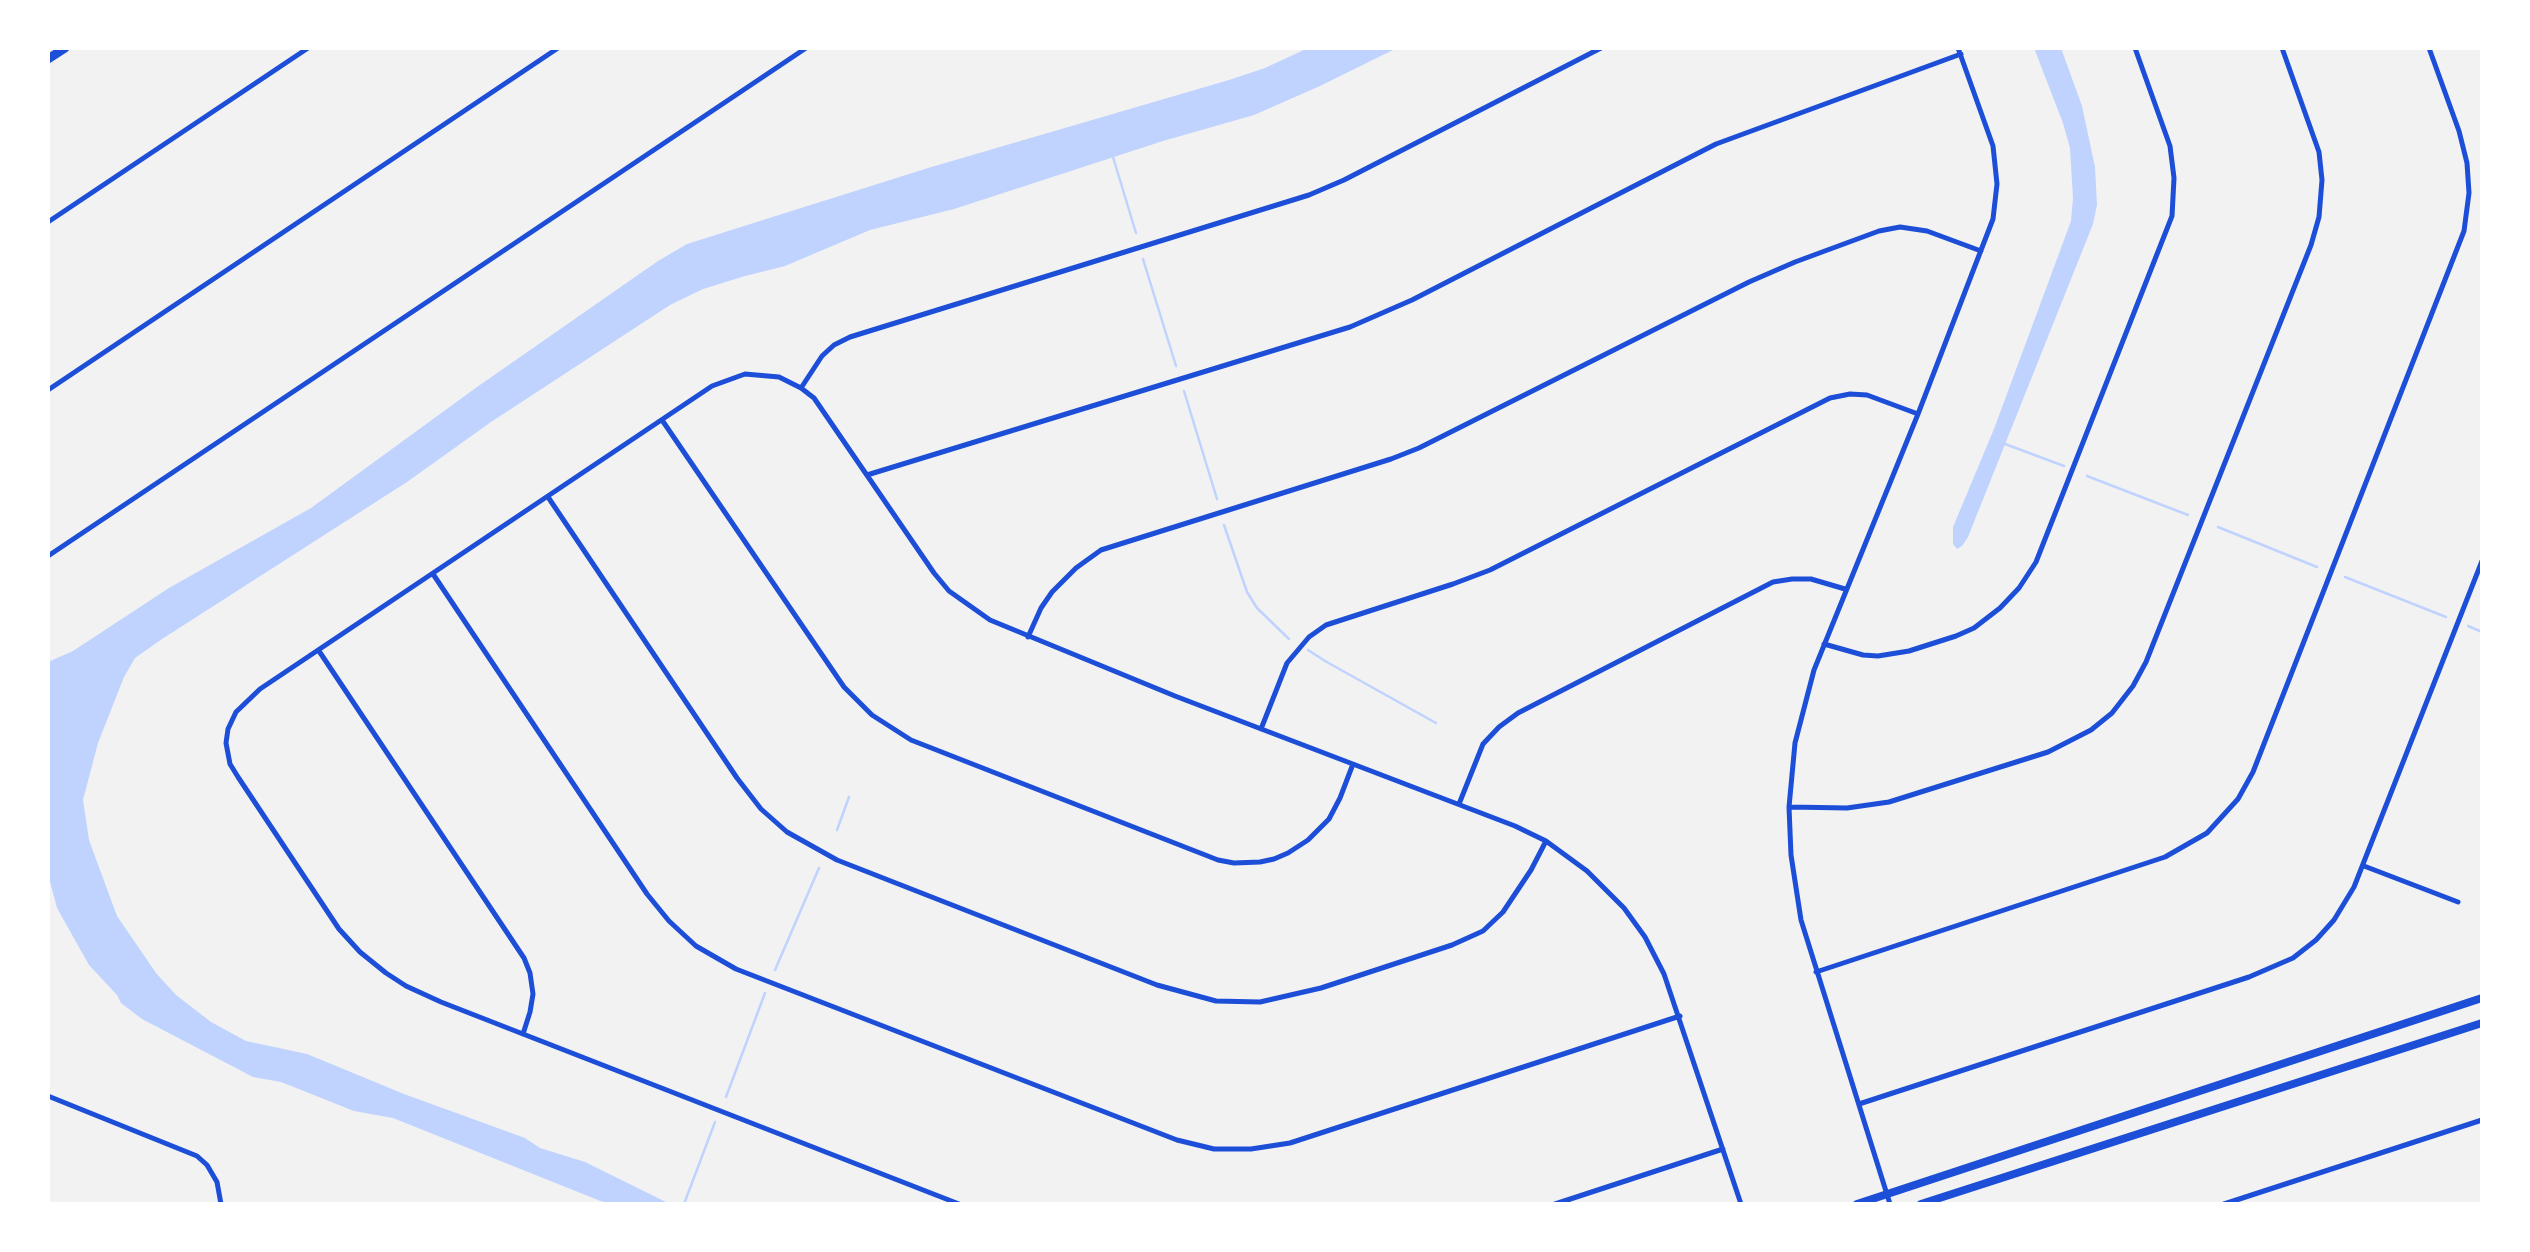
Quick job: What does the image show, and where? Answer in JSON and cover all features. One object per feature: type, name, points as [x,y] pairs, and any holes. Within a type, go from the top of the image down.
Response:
[{"type":"highway","points":[[48,59],[65,48]]},
{"type":"main road","points":[[1857,1204],[2482,998]]},
{"type":"main road","points":[[1921,1204],[2482,1022]]},
{"type":"street","points":[[48,222],[308,48]]},
{"type":"street","points":[[48,390],[558,48]]},
{"type":"street","points":[[48,556],[806,48]]},
{"type":"street","points":[[801,388],[822,356],[850,337],[1321,191],[1601,48]]},
{"type":"street","points":[[1824,644],[1878,656],[1956,636],[2000,608],[2036,562],[2172,216],[2175,188],[2170,146],[2134,48]]},
{"type":"street","points":[[1789,806],[1847,808],[1889,802],[2048,752],[2102,722],[2133,686],[2146,662],[2319,218],[2322,180],[2318,152],[2282,48]]},
{"type":"street","points":[[1816,972],[2165,858],[2207,833],[2238,799],[2253,772],[2464,231],[2470,194],[2467,163],[2429,48]]},
{"type":"street","points":[[867,476],[1350,327],[1412,300],[1727,140],[1959,50],[1990,135],[1996,165],[1994,210],[1982,251],[1824,644],[1800,719],[1789,806],[1800,920],[1890,1204]]},
{"type":"street","points":[[1028,638],[1052,592],[1101,550],[1419,448],[1795,262],[1879,231],[1900,228],[1928,231],[1982,251]]},
{"type":"street","points":[[959,1204],[523,1034],[386,974],[360,952],[329,914],[234,770],[226,736],[232,718],[260,690],[712,386],[735,376],[769,375],[801,388],[819,404],[925,562],[950,591],[990,620],[1502,820],[1546,841],[1587,871],[1624,908],[1664,974],[1741,1204]]},
{"type":"street","points":[[1261,729],[1287,662],[1308,636],[1326,626],[1490,570],[1830,398],[1867,395],[1918,414]]},
{"type":"street","points":[[662,420],[844,688],[872,714],[911,740],[1218,860],[1234,862],[1274,859],[1308,840],[1329,818],[1354,764]]},
{"type":"street","points":[[548,497],[737,778],[787,832],[837,860],[1157,984],[1216,1001],[1260,1002],[1321,988],[1452,946],[1483,931],[1503,912],[1546,841]]},
{"type":"street","points":[[1859,1104],[2276,966],[2305,949],[2347,902],[2364,866],[2482,562]]},
{"type":"street","points":[[433,574],[647,894],[696,946],[736,969],[1165,1136],[1214,1149],[1290,1143],[1680,1016]]},
{"type":"street","points":[[1459,804],[1484,744],[1518,712],[1773,582],[1811,579],[1846,589]]},
{"type":"street","points":[[318,650],[524,958],[532,994],[523,1034]]},
{"type":"street","points":[[2364,866],[2458,902]]},
{"type":"street","points":[[48,1096],[197,1156],[207,1164],[217,1182],[221,1204]]},
{"type":"street","points":[[2224,1204],[2482,1120]]},
{"type":"street","points":[[1555,1204],[1573,1202],[1723,1149]]},
{"type":"water","points":[[1308,48],[1397,48],[1254,115],[954,209],[870,230],[785,266],[703,289],[670,305],[135,658],[98,743],[83,800],[89,840],[117,916],[176,995],[211,1022],[246,1041],[307,1054],[525,1138],[540,1148],[585,1162],[670,1204],[608,1204],[393,1118],[354,1111],[281,1082],[253,1077],[142,1019],[121,1003],[89,965],[57,908],[48,874],[48,662],[73,651],[169,588],[311,508],[477,387],[687,244],[1229,80]]},
{"type":"water","points":[[2034,48],[2061,48],[2082,106],[2095,167],[2097,205],[2093,224],[1968,537],[1957,549],[1953,544],[1953,527],[2071,221],[2070,148]]},
{"type":"waterway","points":[[1113,157],[1136,233]]},
{"type":"waterway","points":[[1143,259],[1176,366]]},
{"type":"waterway","points":[[1184,391],[1217,499]]},
{"type":"waterway","points":[[2005,444],[2064,466]]},
{"type":"waterway","points":[[2087,476],[2188,515]]},
{"type":"waterway","points":[[1224,525],[1247,592],[1257,608],[1289,639]]},
{"type":"waterway","points":[[2218,527],[2317,567]]},
{"type":"waterway","points":[[2345,577],[2446,617]]},
{"type":"waterway","points":[[2468,626],[2482,632]]},
{"type":"waterway","points":[[1308,650],[1436,723]]},
{"type":"waterway","points":[[837,830],[849,797]]},
{"type":"waterway","points":[[775,970],[819,868]]},
{"type":"waterway","points":[[726,1097],[765,993]]},
{"type":"waterway","points":[[684,1204],[715,1122]]}]
